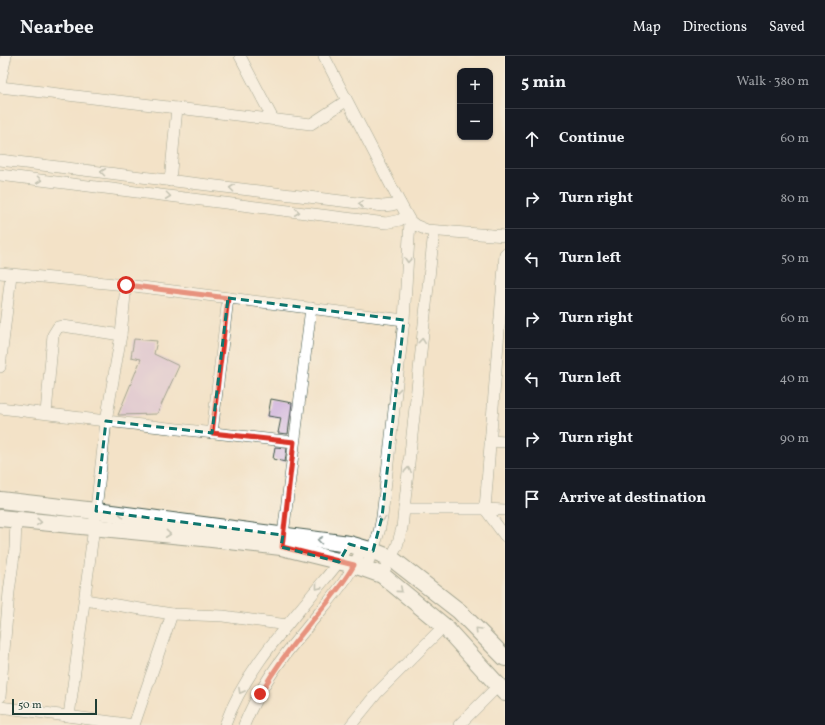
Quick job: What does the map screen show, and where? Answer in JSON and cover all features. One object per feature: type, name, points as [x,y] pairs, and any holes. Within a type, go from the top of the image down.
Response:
[{"type":"main road","points":[[0,500],[96,511],[282,541],[382,575],[444,626],[501,689]]},
{"type":"main road","points":[[0,518],[204,538],[282,541],[362,548],[391,558],[459,611],[505,658]]},
{"type":"street","points":[[0,83],[6,56]]},
{"type":"street","points":[[240,56],[274,119]]},
{"type":"street","points":[[324,56],[408,219],[421,228],[434,231],[505,236]]},
{"type":"street","points":[[0,87],[311,124],[346,101]]},
{"type":"street","points":[[170,181],[177,108]]},
{"type":"street","points":[[0,160],[383,206],[400,203]]},
{"type":"street","points":[[0,175],[386,223],[408,219]]},
{"type":"street","points":[[144,194],[146,178]]},
{"type":"street","points":[[244,725],[253,706],[277,667],[304,630],[340,588],[362,548],[378,539],[382,517],[404,320],[408,219]]},
{"type":"street","points":[[382,575],[397,546],[402,528],[434,231]]},
{"type":"street","points":[[505,254],[500,375],[490,442],[485,509],[505,536]]},
{"type":"street","points":[[0,368],[6,274],[126,285],[404,320]]},
{"type":"street","points":[[69,716],[85,600],[106,421],[121,335],[126,285]]},
{"type":"street","points":[[212,433],[228,298]]},
{"type":"street","points":[[282,541],[311,308]]},
{"type":"street","points":[[46,414],[53,334],[58,328],[63,326],[121,335]]},
{"type":"street","points":[[0,408],[294,442]]},
{"type":"street","points":[[490,442],[505,442]]},
{"type":"street","points":[[404,509],[505,510]]},
{"type":"street","points":[[0,697],[4,592],[15,548],[16,520]]},
{"type":"street","points":[[225,725],[228,715],[245,684],[264,655],[287,625],[353,565],[362,548]]},
{"type":"street","points":[[85,600],[172,614],[224,616],[287,625]]},
{"type":"street","points":[[0,707],[134,725],[172,614]]},
{"type":"street","points":[[351,725],[376,693],[444,626]]},
{"type":"street","points":[[459,725],[501,689]]},
{"type":"highlighted area","points":[[228,298],[404,320],[382,517],[373,551],[349,544],[339,562],[281,547],[283,535],[96,511],[106,421],[212,433]]},
{"type":"building","points":[[134,339],[157,341],[154,354],[179,366],[157,414],[118,415],[141,359],[131,357]]},
{"type":"building","points":[[271,399],[292,403],[288,434],[278,433],[281,418],[268,416]]},
{"type":"building","points":[[275,447],[287,448],[285,462],[273,459]]},
{"type":"route","points":[[126,285],[228,298],[212,433],[294,442],[282,547],[354,565],[340,588],[288,651],[260,694]]}]
